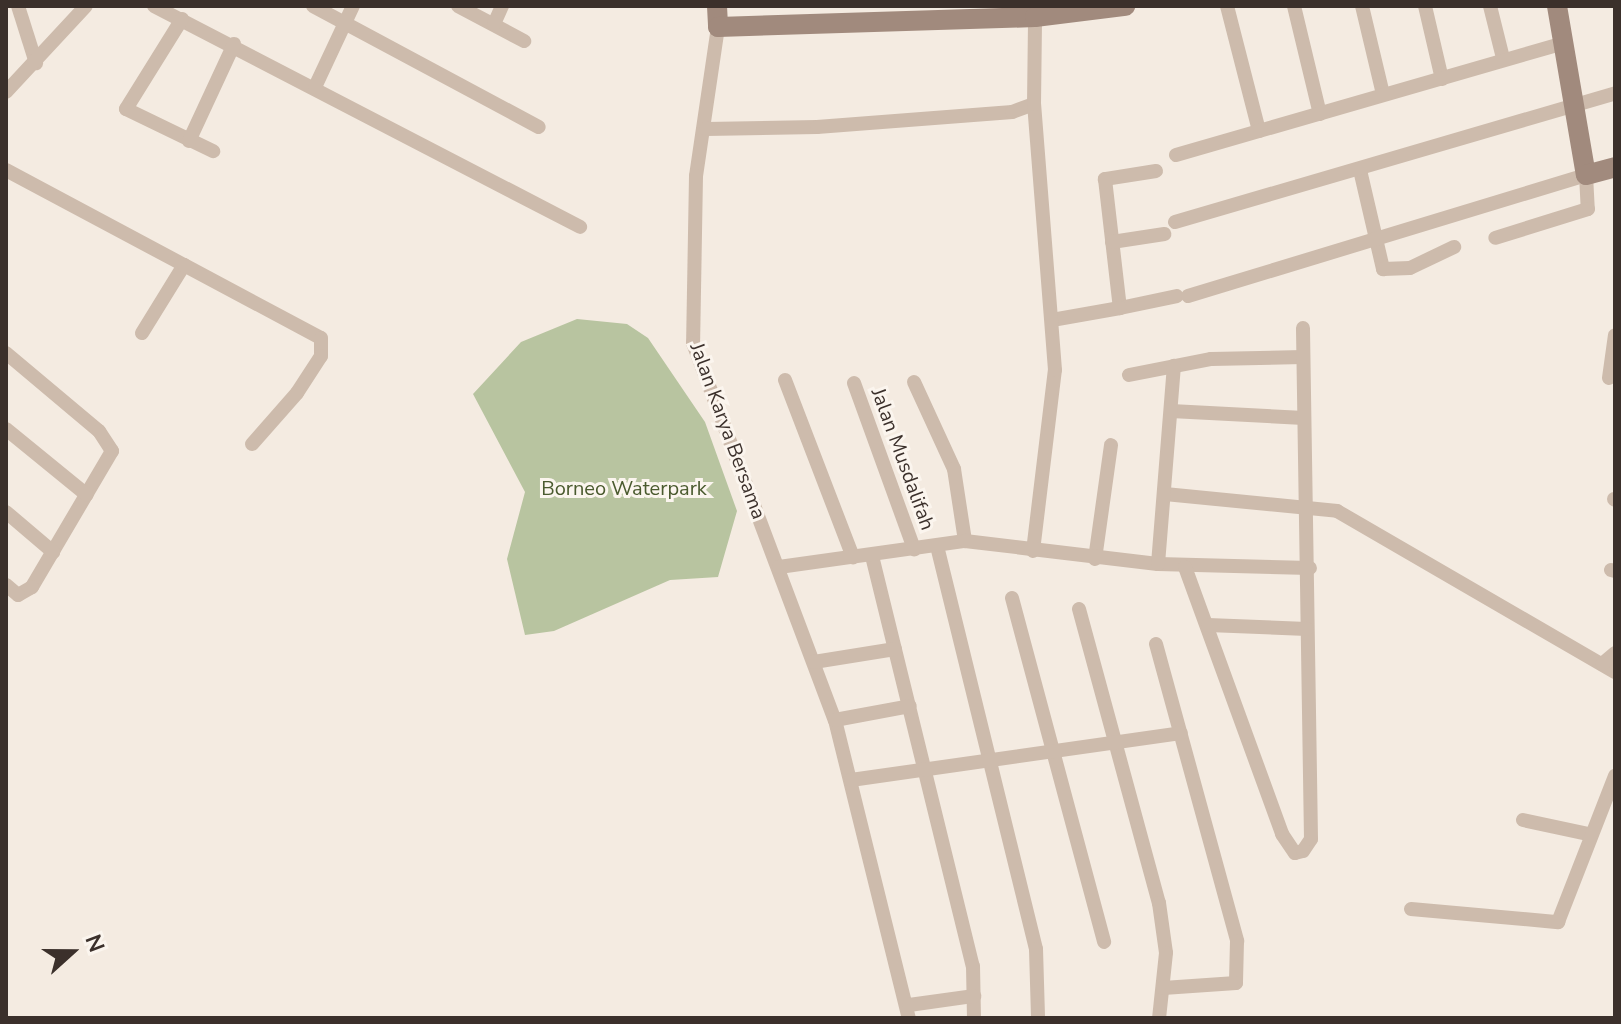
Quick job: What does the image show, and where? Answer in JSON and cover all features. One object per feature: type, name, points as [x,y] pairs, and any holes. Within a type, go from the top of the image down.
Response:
[{"type":"street","points":[[18,6],[36,63]]},
{"type":"street","points":[[6,92],[86,6]]},
{"type":"street","points":[[154,6],[234,44],[580,227]]},
{"type":"street","points":[[313,6],[539,127]]},
{"type":"street","points":[[315,87],[353,6]]},
{"type":"street","points":[[458,6],[524,41]]},
{"type":"street","points":[[494,24],[502,6]]},
{"type":"street","name":"Jalan Karya Bersama","points":[[717,6],[718,27],[706,129],[696,176],[693,343],[835,720],[909,1011]]},
{"type":"street","points":[[718,27],[1035,17],[1125,6]]},
{"type":"street","points":[[1227,6],[1259,131]]},
{"type":"street","points":[[1294,6],[1320,114]]},
{"type":"street","points":[[1362,6],[1383,94]]},
{"type":"street","points":[[1425,6],[1442,79]]},
{"type":"street","points":[[1490,6],[1503,58]]},
{"type":"street","points":[[1495,238],[1588,209],[1578,107],[1557,6]]},
{"type":"street","points":[[1033,551],[1055,370],[1034,104],[1035,17]]},
{"type":"street","points":[[182,19],[126,109],[213,151]]},
{"type":"street","points":[[1176,155],[1442,79],[1503,58],[1564,43]]},
{"type":"street","points":[[189,141],[234,44]]},
{"type":"street","points":[[1175,222],[1578,107],[1615,93]]},
{"type":"street","points":[[706,129],[817,127],[1012,112],[1034,104]]},
{"type":"street","points":[[1052,320],[1182,296],[1615,167]]},
{"type":"street","points":[[6,170],[321,338],[321,356],[297,393],[252,444]]},
{"type":"street","points":[[1360,170],[1375,240],[1390,273],[1454,247]]},
{"type":"street","points":[[1120,308],[1105,179],[1156,171]]},
{"type":"street","points":[[1112,242],[1164,234]]},
{"type":"street","points":[[142,333],[184,265]]},
{"type":"street","points":[[1185,567],[1282,834],[1295,853],[1311,839],[1307,629],[1309,503],[1303,328]]},
{"type":"street","points":[[1609,378],[1615,335]]},
{"type":"street","points":[[6,353],[112,445],[87,495],[24,594],[6,585]]},
{"type":"street","points":[[1129,375],[1174,366],[1303,357]]},
{"type":"street","points":[[1158,564],[1174,366]]},
{"type":"street","points":[[785,380],[853,557]]},
{"type":"street","points":[[914,382],[954,469],[965,541]]},
{"type":"street","name":"Jalan Musdalifah","points":[[854,383],[914,549]]},
{"type":"street","points":[[1171,411],[1304,418]]},
{"type":"street","points":[[6,429],[87,495]]},
{"type":"street","points":[[1095,559],[1111,445]]},
{"type":"street","points":[[1165,494],[1309,503],[1337,511],[1608,668],[1615,653]]},
{"type":"street","points":[[6,512],[53,552]]},
{"type":"street","points":[[779,567],[965,541],[1095,559],[1185,567],[1200,560],[1310,568]]},
{"type":"street","points":[[937,546],[1036,949],[1038,1018]]},
{"type":"street","points":[[872,556],[926,772],[974,996],[974,1018]]},
{"type":"street","points":[[1012,598],[1104,942]]},
{"type":"street","points":[[1079,609],[1118,742],[1159,903],[1163,988],[1159,1018]]},
{"type":"street","points":[[1208,625],[1307,629]]},
{"type":"street","points":[[1156,644],[1237,941],[1236,983],[1163,988]]},
{"type":"street","points":[[814,662],[895,649]]},
{"type":"street","points":[[835,720],[910,706]]},
{"type":"street","points":[[851,780],[990,765],[1181,733]]},
{"type":"street","points":[[1411,909],[1558,922],[1588,834],[1615,776]]},
{"type":"street","points":[[1523,820],[1588,834]]},
{"type":"street","points":[[909,1011],[974,996]]},
{"type":"green space","name":"Borneo Waterpark","points":[[577,319],[627,324],[648,338],[705,422],[737,511],[718,577],[670,580],[554,631],[525,635],[507,559],[525,492],[473,394],[521,342]]}]
